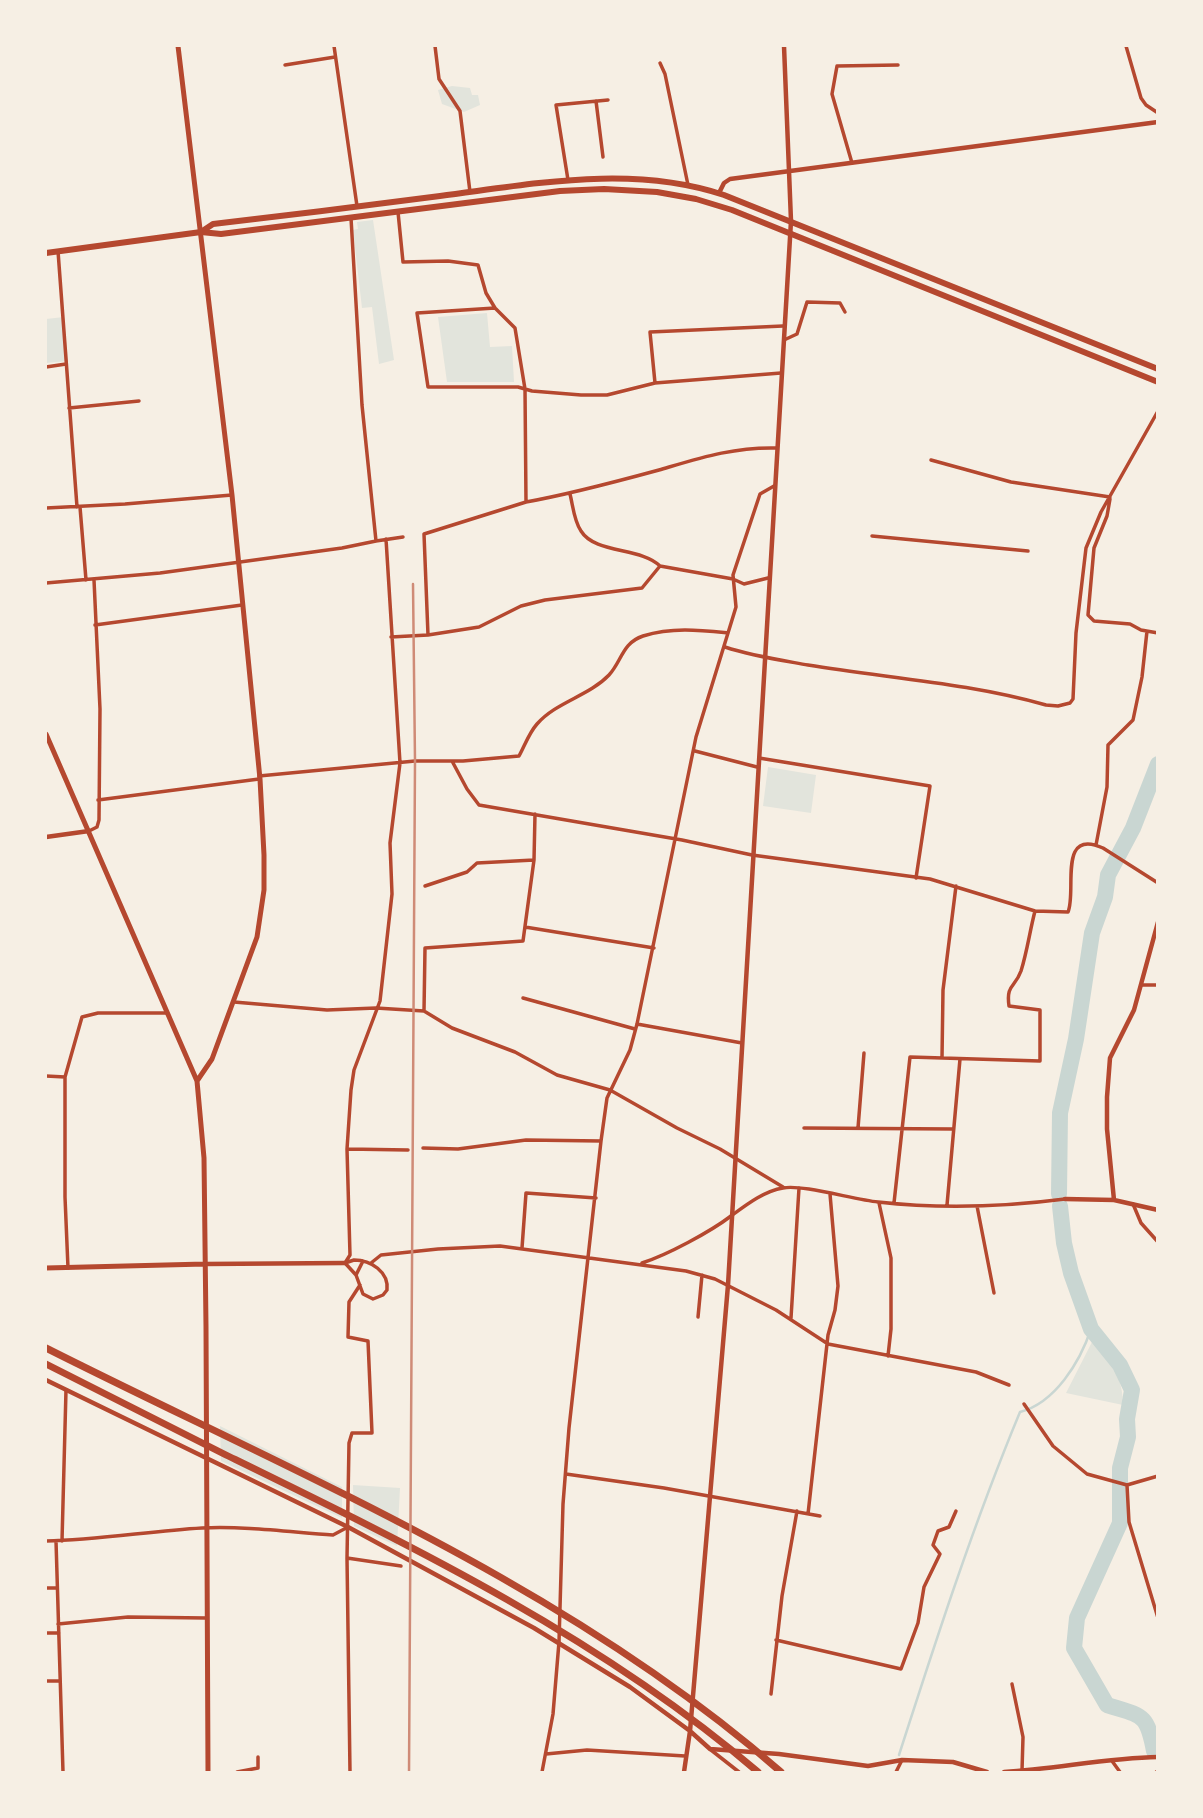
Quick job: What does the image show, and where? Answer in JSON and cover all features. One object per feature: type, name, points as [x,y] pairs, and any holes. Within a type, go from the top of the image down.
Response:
[{"type":"highway","points":[[46,1348],[404,1526],[537,1598],[631,1657],[712,1715],[781,1773]]},
{"type":"highway","points":[[46,1364],[359,1519],[529,1611],[622,1670],[758,1773]]},
{"type":"main road","points":[[178,46],[232,495],[259,777],[264,890],[257,937],[212,1059],[197,1082]]},
{"type":"main road","points":[[201,232],[213,224],[568,180],[630,178],[688,185],[719,193],[791,221],[1157,369]]},
{"type":"main road","points":[[46,253],[201,232],[221,234],[560,191],[618,189],[657,192],[696,199],[790,232],[1157,382]]},
{"type":"main road","points":[[46,734],[197,1082],[204,1158],[208,1773]]},
{"type":"main road","points":[[46,1268],[205,1264]]},
{"type":"street","points":[[334,46],[357,207]]},
{"type":"street","points":[[435,46],[439,79],[460,111],[470,192]]},
{"type":"street","points":[[684,1773],[690,1731],[732,1216],[791,221],[784,46]]},
{"type":"street","points":[[1126,46],[1141,98],[1157,113]]},
{"type":"street","points":[[285,65],[335,57]]},
{"type":"street","points":[[660,63],[666,74],[688,185]]},
{"type":"street","points":[[852,163],[832,93],[837,66],[898,65]]},
{"type":"street","points":[[568,180],[556,105],[608,100]]},
{"type":"street","points":[[596,101],[603,157]]},
{"type":"street","points":[[719,193],[724,183],[730,179],[1157,122]]},
{"type":"street","points":[[398,212],[403,262],[447,261],[478,265],[486,293],[495,308],[516,328],[525,389],[526,502]]},
{"type":"street","points":[[351,218],[362,405],[376,541]]},
{"type":"street","points":[[58,251],[69,408],[86,580]]},
{"type":"street","points":[[782,340],[797,334],[807,302],[840,303],[845,312]]},
{"type":"street","points":[[495,308],[417,313],[428,387],[475,385],[607,395],[655,383],[781,373]]},
{"type":"street","points":[[655,383],[650,332],[783,326]]},
{"type":"street","points":[[46,367],[66,365]]},
{"type":"street","points":[[69,408],[139,401]]},
{"type":"street","points":[[725,647],[764,657],[880,677],[956,686],[1046,705],[1070,703],[1073,699],[1076,633],[1086,548],[1110,496],[1157,411]]},
{"type":"street","points":[[428,635],[424,534],[526,502],[570,494],[702,456],[748,447],[776,448]]},
{"type":"street","points":[[931,460],[1011,482],[1110,496]]},
{"type":"street","points":[[542,1773],[553,1714],[559,1642],[566,1474],[575,1358],[601,1141],[610,1090],[630,1050],[637,1024],[699,728],[736,607],[733,579],[760,494],[774,486]]},
{"type":"street","points":[[570,494],[578,525],[586,538],[614,549],[644,556],[660,566],[733,579],[744,584],[768,578]]},
{"type":"street","points":[[46,508],[232,495]]},
{"type":"street","points":[[1110,496],[1107,516],[1094,548],[1087,615],[1094,621],[1130,624],[1157,633]]},
{"type":"street","points":[[872,536],[1028,551]]},
{"type":"street","points":[[46,583],[160,573],[403,537]]},
{"type":"street","points":[[345,1263],[350,1255],[347,1149],[354,1070],[380,1001],[392,894],[390,843],[400,763],[386,539]]},
{"type":"street","points":[[391,638],[479,627],[521,606],[545,600],[642,587],[660,566]]},
{"type":"street","points":[[46,837],[89,831],[97,827],[100,709],[94,580]]},
{"type":"street","points":[[95,625],[242,605]]},
{"type":"street","points":[[98,800],[259,777],[400,763],[519,756],[536,725],[602,681],[615,667],[625,647],[633,640],[680,629],[729,633]]},
{"type":"street","points":[[1096,845],[1107,787],[1108,745],[1133,720],[1142,677],[1147,631]]},
{"type":"street","points":[[695,751],[757,767]]},
{"type":"street","points":[[758,758],[796,762],[930,786],[916,878]]},
{"type":"street","points":[[452,761],[479,805],[677,839],[752,855],[916,878],[956,886],[1035,911],[1068,912],[1072,892],[1070,862],[1072,856],[1082,847],[1096,845],[1157,883]]},
{"type":"street","points":[[424,1011],[425,948],[523,941],[534,860],[535,814]]},
{"type":"street","points":[[425,886],[467,872],[477,863],[534,860]]},
{"type":"street","points":[[942,1058],[943,990],[956,886]]},
{"type":"street","points":[[894,1203],[910,1057],[1040,1061],[1040,1010],[1009,1006],[1008,1001],[1008,990],[1021,972],[1035,911]]},
{"type":"street","points":[[1114,1200],[1107,1129],[1110,1058],[1134,1010],[1157,922]]},
{"type":"street","points":[[526,927],[654,948]]},
{"type":"street","points":[[1142,985],[1157,985]]},
{"type":"street","points":[[523,998],[635,1030]]},
{"type":"street","points":[[234,1002],[327,1010],[376,1008],[424,1011],[452,1028],[515,1052],[557,1074],[610,1090],[783,1187],[879,1203],[977,1206],[1065,1199],[1114,1200],[1157,1210]]},
{"type":"street","points":[[68,1268],[65,1077],[84,1016],[142,1011],[167,1013]]},
{"type":"street","points":[[637,1024],[742,1043]]},
{"type":"street","points":[[858,1128],[864,1054]]},
{"type":"street","points":[[947,1205],[960,1059]]},
{"type":"street","points":[[46,1076],[65,1077]]},
{"type":"street","points":[[804,1128],[953,1129]]},
{"type":"street","points":[[423,1148],[458,1149],[526,1140],[601,1141]]},
{"type":"street","points":[[347,1149],[408,1150]]},
{"type":"street","points":[[640,1264],[783,1187]]},
{"type":"street","points":[[790,1318],[799,1188]]},
{"type":"street","points":[[522,1248],[526,1193],[596,1198]]},
{"type":"street","points":[[808,1514],[828,1344],[838,1286],[830,1194]]},
{"type":"street","points":[[879,1203],[891,1258],[891,1329],[888,1356]]},
{"type":"street","points":[[1133,1205],[1141,1223],[1157,1241]]},
{"type":"street","points":[[977,1206],[994,1293]]},
{"type":"street","points":[[371,1263],[381,1255],[482,1246],[522,1248],[702,1275],[790,1318],[828,1344],[976,1372],[1009,1385]]},
{"type":"street","points":[[205,1264],[363,1261],[371,1263],[386,1278],[387,1290],[378,1298],[369,1298],[362,1292],[356,1275],[345,1263]]},
{"type":"street","points":[[356,1275],[363,1261]]},
{"type":"street","points":[[698,1317],[702,1275]]},
{"type":"street","points":[[349,1773],[349,1436],[352,1433],[372,1433],[368,1341],[348,1337],[349,1302],[360,1285]]},
{"type":"street","points":[[46,1380],[348,1527],[559,1642],[630,1687],[690,1731],[739,1773]]},
{"type":"street","points":[[62,1541],[66,1390]]},
{"type":"street","points":[[1024,1404],[1053,1446],[1087,1474],[1127,1486],[1157,1476]]},
{"type":"street","points":[[566,1474],[664,1488],[820,1516]]},
{"type":"street","points":[[1127,1486],[1129,1522],[1157,1618]]},
{"type":"street","points":[[771,1694],[776,1640],[797,1511]]},
{"type":"street","points":[[776,1640],[901,1670],[918,1623],[924,1587],[940,1554],[933,1545],[935,1538],[938,1531],[949,1527],[956,1511]]},
{"type":"street","points":[[46,1541],[206,1528],[333,1535],[348,1527]]},
{"type":"street","points":[[55,1541],[63,1773]]},
{"type":"street","points":[[347,1558],[401,1566]]},
{"type":"street","points":[[46,1588],[57,1588]]},
{"type":"street","points":[[58,1624],[128,1617],[208,1618]]},
{"type":"street","points":[[46,1633],[59,1633]]},
{"type":"street","points":[[46,1681],[60,1681]]},
{"type":"street","points":[[1012,1684],[1023,1737],[1022,1771]]},
{"type":"street","points":[[710,1749],[779,1754],[859,1766],[902,1760],[953,1762],[986,1773]]},
{"type":"street","points":[[546,1754],[587,1750],[685,1756]]},
{"type":"street","points":[[237,1773],[258,1768],[258,1757]]},
{"type":"street","points":[[1004,1773],[1047,1771],[1111,1759],[1157,1757]]},
{"type":"street","points":[[1111,1759],[1120,1773]]},
{"type":"street","points":[[896,1773],[902,1760]]},
{"type":"street","points":[[859,1766],[859,1773]]},
{"type":"shaded area","points":[[452,86],[470,88],[472,95],[478,95],[480,105],[464,112],[442,104],[438,90]]},
{"type":"shaded area","points":[[373,220],[394,360],[379,364],[372,307],[362,308],[353,230],[358,229],[357,222]]},
{"type":"shaded area","points":[[487,313],[490,347],[512,346],[514,382],[447,382],[438,317]]},
{"type":"shaded area","points":[[64,317],[68,361],[46,363],[46,319]]},
{"type":"shaded area","points":[[768,767],[816,775],[811,813],[763,806]]},
{"type":"shaded area","points":[[1092,1342],[1115,1370],[1121,1386],[1123,1405],[1066,1393]]},
{"type":"shaded area","points":[[220,1426],[342,1487],[342,1518],[221,1461]]},
{"type":"shaded area","points":[[353,1485],[400,1488],[397,1546],[354,1526]]},
{"type":"waterway","points":[[1059,1194],[1060,1113],[1076,1039],[1092,933],[1105,897],[1108,875],[1133,828],[1158,764]]},
{"type":"waterway","points":[[1060,1206],[1071,1273],[1091,1329],[1120,1365],[1132,1390],[1127,1419],[1128,1437],[1120,1468],[1120,1523],[1077,1618],[1074,1648],[1107,1705],[1135,1714],[1145,1723],[1154,1751]]},
{"type":"waterway","points":[[899,1755],[971,1540],[1020,1412],[1044,1400],[1064,1380],[1080,1355],[1091,1329]]},
{"type":"railway","points":[[409,1772],[415,761],[413,584]]}]
